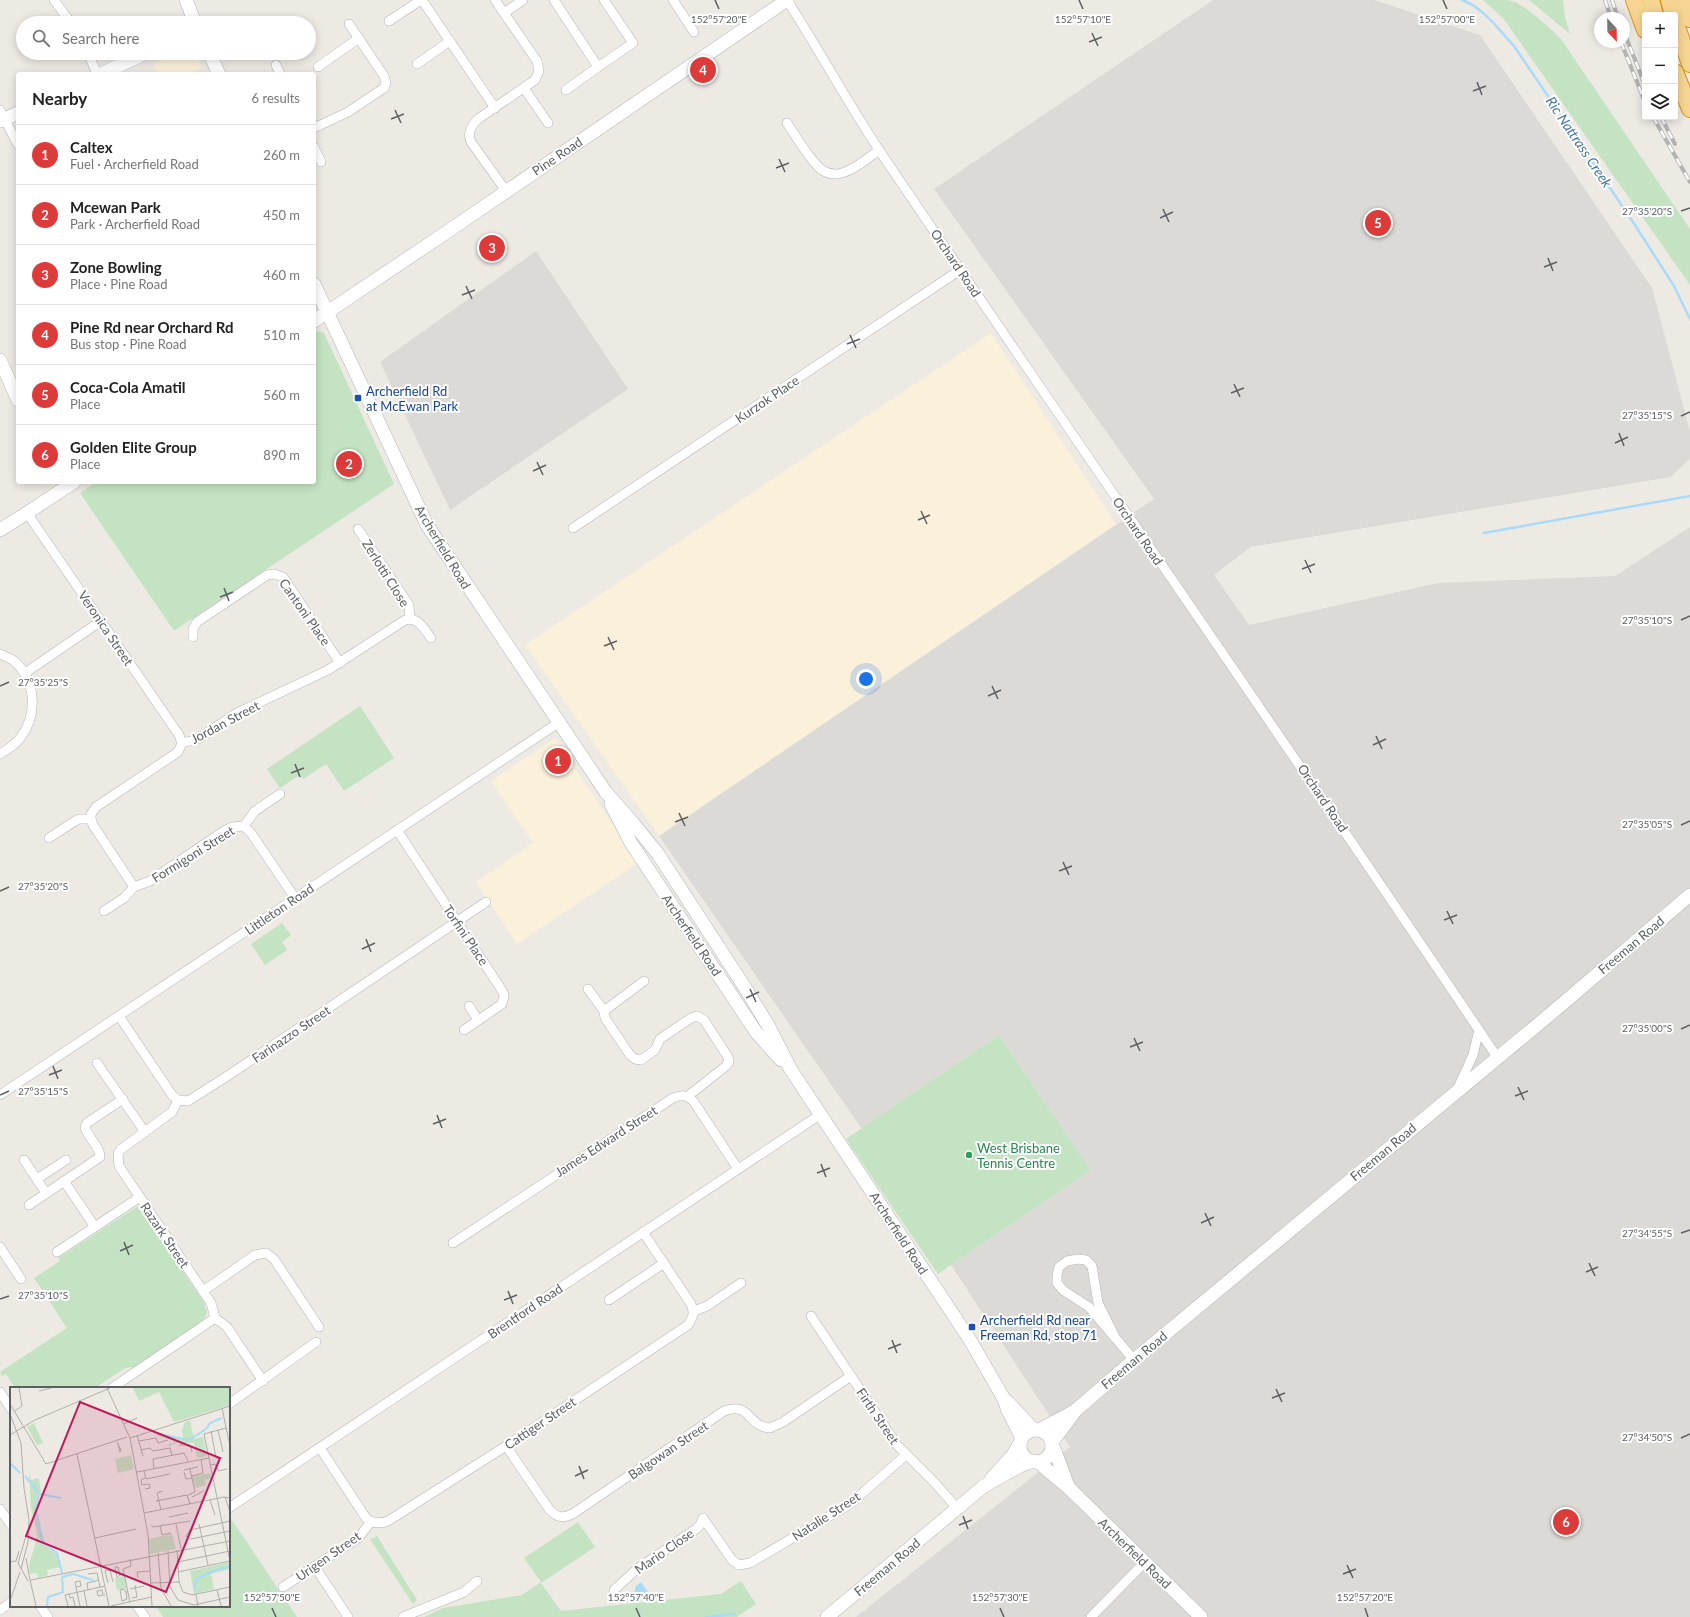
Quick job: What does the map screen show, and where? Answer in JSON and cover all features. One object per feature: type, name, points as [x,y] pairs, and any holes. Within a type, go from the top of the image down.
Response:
[{"type":"highway","points":[[1634,0],[1642,22]]},
{"type":"highway","points":[[1650,0],[1654,12]]},
{"type":"highway","points":[[1669,0],[1672,12]]},
{"type":"highway","points":[[1685,0],[1690,19]]},
{"type":"highway","points":[[1678,29],[1690,64]]},
{"type":"highway","points":[[1678,79],[1690,109]]},
{"type":"street","points":[[54,0],[66,16]]},
{"type":"street","points":[[179,0],[190,16]]},
{"type":"street","points":[[186,0],[192,16]]},
{"type":"street","points":[[389,21],[421,0],[495,108]]},
{"type":"street","points":[[495,0],[537,61],[539,71],[535,80],[474,123],[469,135],[471,142],[506,191]]},
{"type":"street","points":[[504,13],[523,0]]},
{"type":"street","points":[[554,0],[598,67]]},
{"type":"street","points":[[566,90],[633,43],[604,0]]},
{"type":"street","points":[[673,0],[694,32]]},
{"type":"street","name":"Orchard Road","points":[[787,0],[879,150],[1164,569],[1322,796],[1497,1057]]},
{"type":"street","name":"Pine Road","points":[[316,320],[787,0]]},
{"type":"street","points":[[316,127],[348,112],[384,88],[386,82],[384,76],[349,24]]},
{"type":"street","points":[[318,67],[359,38]]},
{"type":"street","points":[[417,64],[450,41]]},
{"type":"street","points":[[91,60],[96,72]]},
{"type":"street","points":[[105,72],[131,60]]},
{"type":"street","points":[[212,60],[218,72]]},
{"type":"street","points":[[276,65],[279,72]]},
{"type":"street","points":[[524,88],[548,123]]},
{"type":"street","points":[[16,114],[2,117],[16,142]]},
{"type":"street","points":[[787,123],[815,163],[826,173],[842,173],[879,150]]},
{"type":"street","points":[[316,152],[321,162]]},
{"type":"street","name":"Kurzok Place","points":[[573,528],[960,270]]},
{"type":"street","name":"Archerfield Road","points":[[316,288],[427,526],[605,791],[633,822],[658,854],[744,986],[769,1027],[791,1070],[906,1246],[970,1340],[1004,1399],[1037,1430]]},
{"type":"street","points":[[1,363],[16,396]]},
{"type":"street","points":[[0,530],[28,514],[58,486]]},
{"type":"street","name":"Veronica Street","points":[[28,514],[179,735],[182,743]]},
{"type":"street","name":"Zerlotti Close","points":[[358,529],[409,605],[410,619]]},
{"type":"street","name":"Cantoni Place","points":[[193,637],[193,629],[197,622],[267,575],[274,574],[283,577],[340,664]]},
{"type":"street","points":[[410,619],[421,624],[431,638]]},
{"type":"street","name":"Jordan Street","points":[[91,819],[91,814],[96,807],[178,752],[182,743],[198,739],[237,713],[340,664],[405,620],[410,619]]},
{"type":"street","points":[[25,673],[101,620]]},
{"type":"street","points":[[0,654],[13,661],[25,673],[31,688],[33,707],[30,722],[21,738],[0,754]]},
{"type":"street","name":"Littleton Road","points":[[0,1095],[558,723]]},
{"type":"street","name":"Formigoni Street","points":[[104,911],[124,898],[134,887],[150,881],[232,827],[244,826],[255,811],[280,794]]},
{"type":"street","points":[[49,838],[79,819],[91,819],[93,825],[134,887]]},
{"type":"street","points":[[244,826],[251,833],[295,898]]},
{"type":"street","name":"Torfini Place","points":[[397,830],[503,992],[504,996],[502,1004],[464,1030]]},
{"type":"street","name":"Freeman Road","points":[[1037,1430],[1076,1410],[1690,895]]},
{"type":"street","name":"Farinazzo Street","points":[[178,1100],[188,1101],[193,1099],[486,902]]},
{"type":"street","points":[[604,1011],[644,981]]},
{"type":"street","points":[[588,989],[604,1011],[605,1018],[630,1056],[635,1059],[642,1060],[655,1050],[660,1039],[691,1018],[697,1016],[704,1020],[728,1056],[729,1062],[688,1096],[694,1102],[738,1168]]},
{"type":"street","points":[[469,1006],[478,1020]]},
{"type":"street","points":[[119,1016],[172,1095],[178,1100]]},
{"type":"street","points":[[1457,1090],[1473,1055],[1479,1030]]},
{"type":"street","points":[[97,1063],[145,1132]]},
{"type":"street","name":"James Edward Street","points":[[453,1243],[673,1098],[680,1094],[688,1096]]},
{"type":"street","points":[[30,1205],[100,1157],[99,1150],[86,1132],[85,1127],[87,1123],[123,1099]]},
{"type":"street","name":"Razark Street","points":[[178,1100],[172,1112],[124,1146],[118,1154],[121,1170],[211,1303],[215,1318],[227,1327],[263,1381]]},
{"type":"street","name":"Brentford Road","points":[[230,1507],[821,1114]]},
{"type":"street","points":[[24,1160],[46,1193]]},
{"type":"street","points":[[37,1179],[66,1160]]},
{"type":"street","points":[[64,1181],[95,1227]]},
{"type":"street","points":[[58,1252],[140,1197]]},
{"type":"street","points":[[643,1232],[691,1304],[694,1311],[707,1306],[741,1283]]},
{"type":"street","points":[[0,1247],[21,1279]]},
{"type":"street","points":[[203,1291],[255,1256],[266,1254],[274,1259],[319,1327]]},
{"type":"street","points":[[1114,1335],[1098,1303],[1092,1266],[1086,1260],[1078,1258],[1067,1261],[1059,1267],[1056,1275],[1057,1283],[1064,1291],[1089,1307],[1134,1360]]},
{"type":"street","points":[[609,1300],[664,1263]]},
{"type":"street","name":"Cattiger Street","points":[[371,1522],[381,1524],[388,1521],[506,1446],[688,1325],[694,1311]]},
{"type":"street","name":"Firth Street","points":[[812,1316],[897,1445],[934,1482],[957,1508]]},
{"type":"street","points":[[113,1387],[215,1318]]},
{"type":"street","points":[[230,1403],[316,1342]]},
{"type":"street","name":"Balgowan Street","points":[[506,1446],[549,1509],[557,1517],[563,1518],[574,1513],[724,1411],[731,1408],[743,1410],[758,1425],[770,1428],[783,1422],[851,1376]]},
{"type":"street","points":[[0,1392],[10,1407]]},
{"type":"street","name":"Archerfield Road","points":[[1004,1399],[1006,1408],[1021,1441]]},
{"type":"street","name":"Freeman Road","points":[[1052,1444],[1076,1410]]},
{"type":"street","points":[[1037,1430],[1048,1434],[1052,1444],[1048,1456],[1036,1461],[1028,1460],[1022,1453],[1021,1441],[1029,1431],[1037,1430]]},
{"type":"street","name":"Freeman Road","points":[[827,1617],[984,1486],[1013,1455],[1021,1441]]},
{"type":"street","name":"Archerfield Road","points":[[1052,1444],[1070,1489]]},
{"type":"street","points":[[320,1448],[361,1511],[371,1522]]},
{"type":"street","name":"Natalie Street","points":[[740,1565],[750,1563],[850,1504],[906,1455]]},
{"type":"street","name":"Archerfield Road","points":[[1036,1461],[1070,1489],[1201,1617]]},
{"type":"street","name":"Freeman Road","points":[[984,1486],[1020,1466],[1036,1461]]},
{"type":"street","points":[[0,1509],[10,1524]]},
{"type":"street","name":"Mario Close","points":[[614,1590],[637,1569],[696,1529],[700,1525],[703,1518],[732,1560],[740,1565]]},
{"type":"street","name":"Urigen Street","points":[[283,1588],[358,1538],[371,1522]]},
{"type":"street","points":[[1091,1617],[1145,1562]]},
{"type":"street","points":[[315,1567],[348,1617]]},
{"type":"street","points":[[403,1617],[464,1592],[477,1581]]},
{"type":"street","points":[[0,1610],[10,1603]]},
{"type":"street","points":[[41,1607],[48,1617]]},
{"type":"street","points":[[138,1607],[145,1617]]},
{"type":"shaded area","points":[[1213,0],[1374,0],[1480,35],[1652,288],[1690,431],[1690,459],[1670,477],[1251,547],[1214,575],[1249,625],[1438,583],[1615,576],[1690,527],[1690,1617],[856,1617],[1070,1447],[951,1265],[1091,1170],[999,1035],[862,1129],[659,836],[1154,499],[934,189]]},
{"type":"shaded area","points":[[162,60],[198,60],[202,68],[193,72],[157,72],[153,64]]},
{"type":"shaded area","points":[[536,251],[628,389],[450,510],[380,362]]},
{"type":"shaded area","points":[[991,333],[1116,524],[659,836],[525,645]]},
{"type":"shaded area","points":[[555,738],[638,863],[517,944],[476,882],[533,843],[491,781]]},
{"type":"green space","points":[[1483,0],[1508,0],[1515,2],[1529,10],[1561,39],[1690,229],[1690,286],[1503,18]]},
{"type":"green space","points":[[1529,0],[1563,0],[1565,18],[1570,34]]},
{"type":"green space","points":[[318,331],[324,333],[394,484],[174,631],[80,493],[93,484],[316,484],[316,332]]},
{"type":"green space","points":[[360,706],[394,758],[344,791],[326,764],[303,779],[300,775],[280,788],[267,769]]},
{"type":"green space","points":[[282,923],[291,935],[282,942],[287,950],[265,965],[251,944]]},
{"type":"green space","name":"West Brisbane Tennis Centre","points":[[999,1035],[1091,1170],[938,1274],[846,1139]]},
{"type":"green space","points":[[138,1206],[204,1302],[207,1313],[202,1322],[135,1367],[125,1368],[96,1387],[14,1387],[6,1374],[2,1376],[0,1372],[67,1328],[34,1278],[60,1261],[58,1258]]},
{"type":"green space","points":[[232,1520],[297,1617],[163,1617],[157,1607],[230,1607],[230,1521]]},
{"type":"green space","points":[[578,1522],[595,1547],[541,1583],[561,1611],[721,1594],[741,1581],[756,1604],[737,1617],[424,1617],[443,1608],[522,1595],[541,1582],[524,1558]]},
{"type":"green space","points":[[377,1536],[417,1600],[413,1604],[370,1539]]},
{"type":"water","points":[[641,1582],[653,1599],[632,1600],[636,1586]]},
{"type":"waterway","name":"Ric Nattrass Creek","points":[[1462,0],[1470,3],[1484,13],[1514,46],[1635,225],[1674,286],[1690,319]]},
{"type":"waterway","points":[[1484,533],[1690,496]]},
{"type":"waterway","points":[[706,1617],[735,1614]]},
{"type":"railway","points":[[1605,0],[1609,12]]},
{"type":"railway","points":[[1612,0],[1616,12]]},
{"type":"railway","points":[[1630,47],[1645,84]]},
{"type":"railway","points":[[1623,48],[1642,94]]},
{"type":"railway","points":[[1655,120],[1690,182]]},
{"type":"railway","points":[[1663,120],[1675,144]]},
{"type":"place","name":"Pine Rd near Orchard Rd","points":[[703,70]]},
{"type":"place","name":"Coca-Cola Amatil","points":[[1378,223]]},
{"type":"place","name":"Zone Bowling","points":[[492,248]]},
{"type":"place","name":"Archerfield Rd at McEwan Park","points":[[358,398]]},
{"type":"place","name":"Mcewan Park","points":[[349,464]]},
{"type":"place","name":"Caltex","points":[[558,761]]},
{"type":"place","name":"West Brisbane Tennis Centre","points":[[969,1155]]},
{"type":"place","name":"Archerfield Rd near Freeman Rd, stop 71","points":[[972,1327]]},
{"type":"place","name":"Golden Elite Group","points":[[1566,1522]]}]
